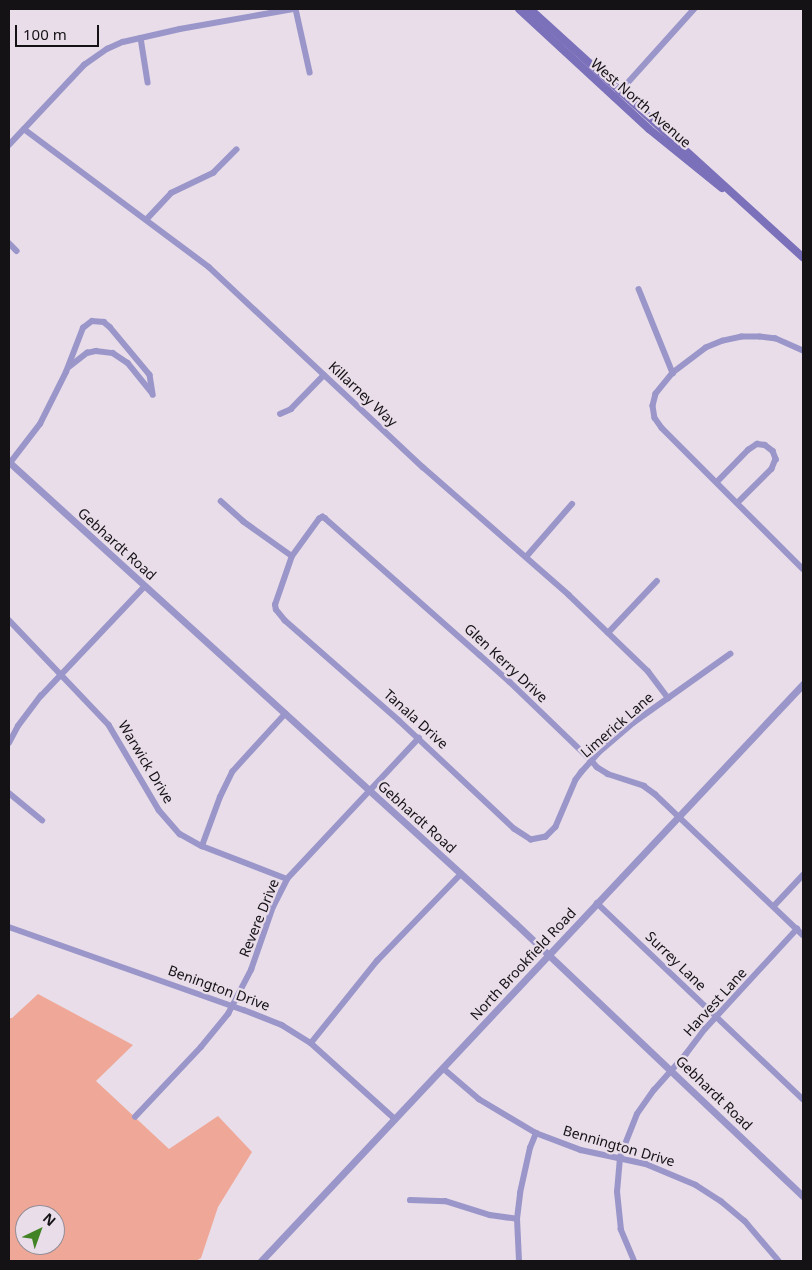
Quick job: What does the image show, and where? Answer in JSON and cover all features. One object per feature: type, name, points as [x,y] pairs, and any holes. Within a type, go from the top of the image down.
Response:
[{"type":"main road","name":"West North Avenue","points":[[519,9],[649,129],[752,210]]},
{"type":"main road","name":"West North Avenue","points":[[530,9],[803,257]]},
{"type":"street","points":[[9,145],[92,59],[115,45],[141,38],[211,22],[295,9],[310,72]]},
{"type":"street","points":[[614,98],[694,9]]},
{"type":"street","points":[[141,38],[148,82]]},
{"type":"street","name":"Killarney Way","points":[[24,129],[209,267],[423,467],[526,557],[608,633],[648,671],[668,698]]},
{"type":"street","points":[[147,219],[171,193],[213,173],[236,150]]},
{"type":"street","points":[[9,244],[17,251]]},
{"type":"street","points":[[639,289],[673,373]]},
{"type":"street","points":[[9,463],[40,424],[66,372],[83,328],[92,321],[98,320],[110,327],[150,376],[153,395],[128,363],[113,353],[96,351],[87,354],[79,358],[66,372]]},
{"type":"street","points":[[803,351],[776,339],[742,336],[706,348],[673,373],[656,394],[653,406],[655,418],[673,439],[803,569]]},
{"type":"street","points":[[280,414],[291,409],[324,375]]},
{"type":"street","points":[[717,482],[748,450],[757,444],[765,445],[773,451],[776,459],[772,469],[738,503]]},
{"type":"street","name":"Gebhardt Road","points":[[9,463],[549,954],[803,1196]]},
{"type":"street","points":[[221,501],[243,521],[292,556]]},
{"type":"street","points":[[526,557],[572,504]]},
{"type":"street","name":"Glen Kerry Drive","points":[[292,556],[322,517],[480,655],[592,761],[608,774],[650,790],[803,935]]},
{"type":"street","name":"Tanala Drive","points":[[292,556],[275,605],[276,610],[285,621],[419,738],[522,835],[531,840],[546,837]]},
{"type":"street","points":[[608,633],[657,581]]},
{"type":"street","points":[[9,743],[28,711],[145,586]]},
{"type":"street","name":"Warwick Drive","points":[[9,620],[109,725],[165,818],[180,834],[202,846],[287,879]]},
{"type":"street","name":"Limerick Lane","points":[[546,837],[560,820],[576,780],[592,761],[634,723],[731,654]]},
{"type":"street","name":"North Brookfield Road","points":[[261,1261],[803,684]]},
{"type":"street","points":[[202,846],[220,797],[232,772],[285,714]]},
{"type":"street","name":"Revere Drive","points":[[135,1117],[214,1032],[233,1006],[251,970],[274,907],[287,879],[419,738]]},
{"type":"street","points":[[9,793],[42,820]]},
{"type":"street","points":[[311,1043],[377,961],[461,874]]},
{"type":"street","points":[[774,906],[803,874]]},
{"type":"street","name":"Surrey Lane","points":[[597,903],[803,1099]]},
{"type":"street","name":"Benington Drive","points":[[9,927],[282,1025],[311,1043],[395,1119]]},
{"type":"street","name":"Harvest Lane","points":[[634,1261],[621,1230],[618,1210],[618,1177],[620,1157],[637,1114],[654,1090],[716,1016],[798,930]]},
{"type":"street","name":"Bennington Drive","points":[[443,1068],[479,1099],[536,1133],[581,1150],[620,1157],[670,1172],[708,1192],[745,1221],[779,1261]]},
{"type":"street","points":[[520,1261],[517,1219],[525,1168],[536,1133]]},
{"type":"street","points":[[410,1200],[445,1201],[490,1215],[517,1219]]},
{"type":"shaded area","points":[[38,994],[133,1045],[96,1081],[169,1149],[218,1116],[252,1152],[218,1207],[201,1258],[196,1261],[9,1261],[9,1018],[12,1018]]}]
